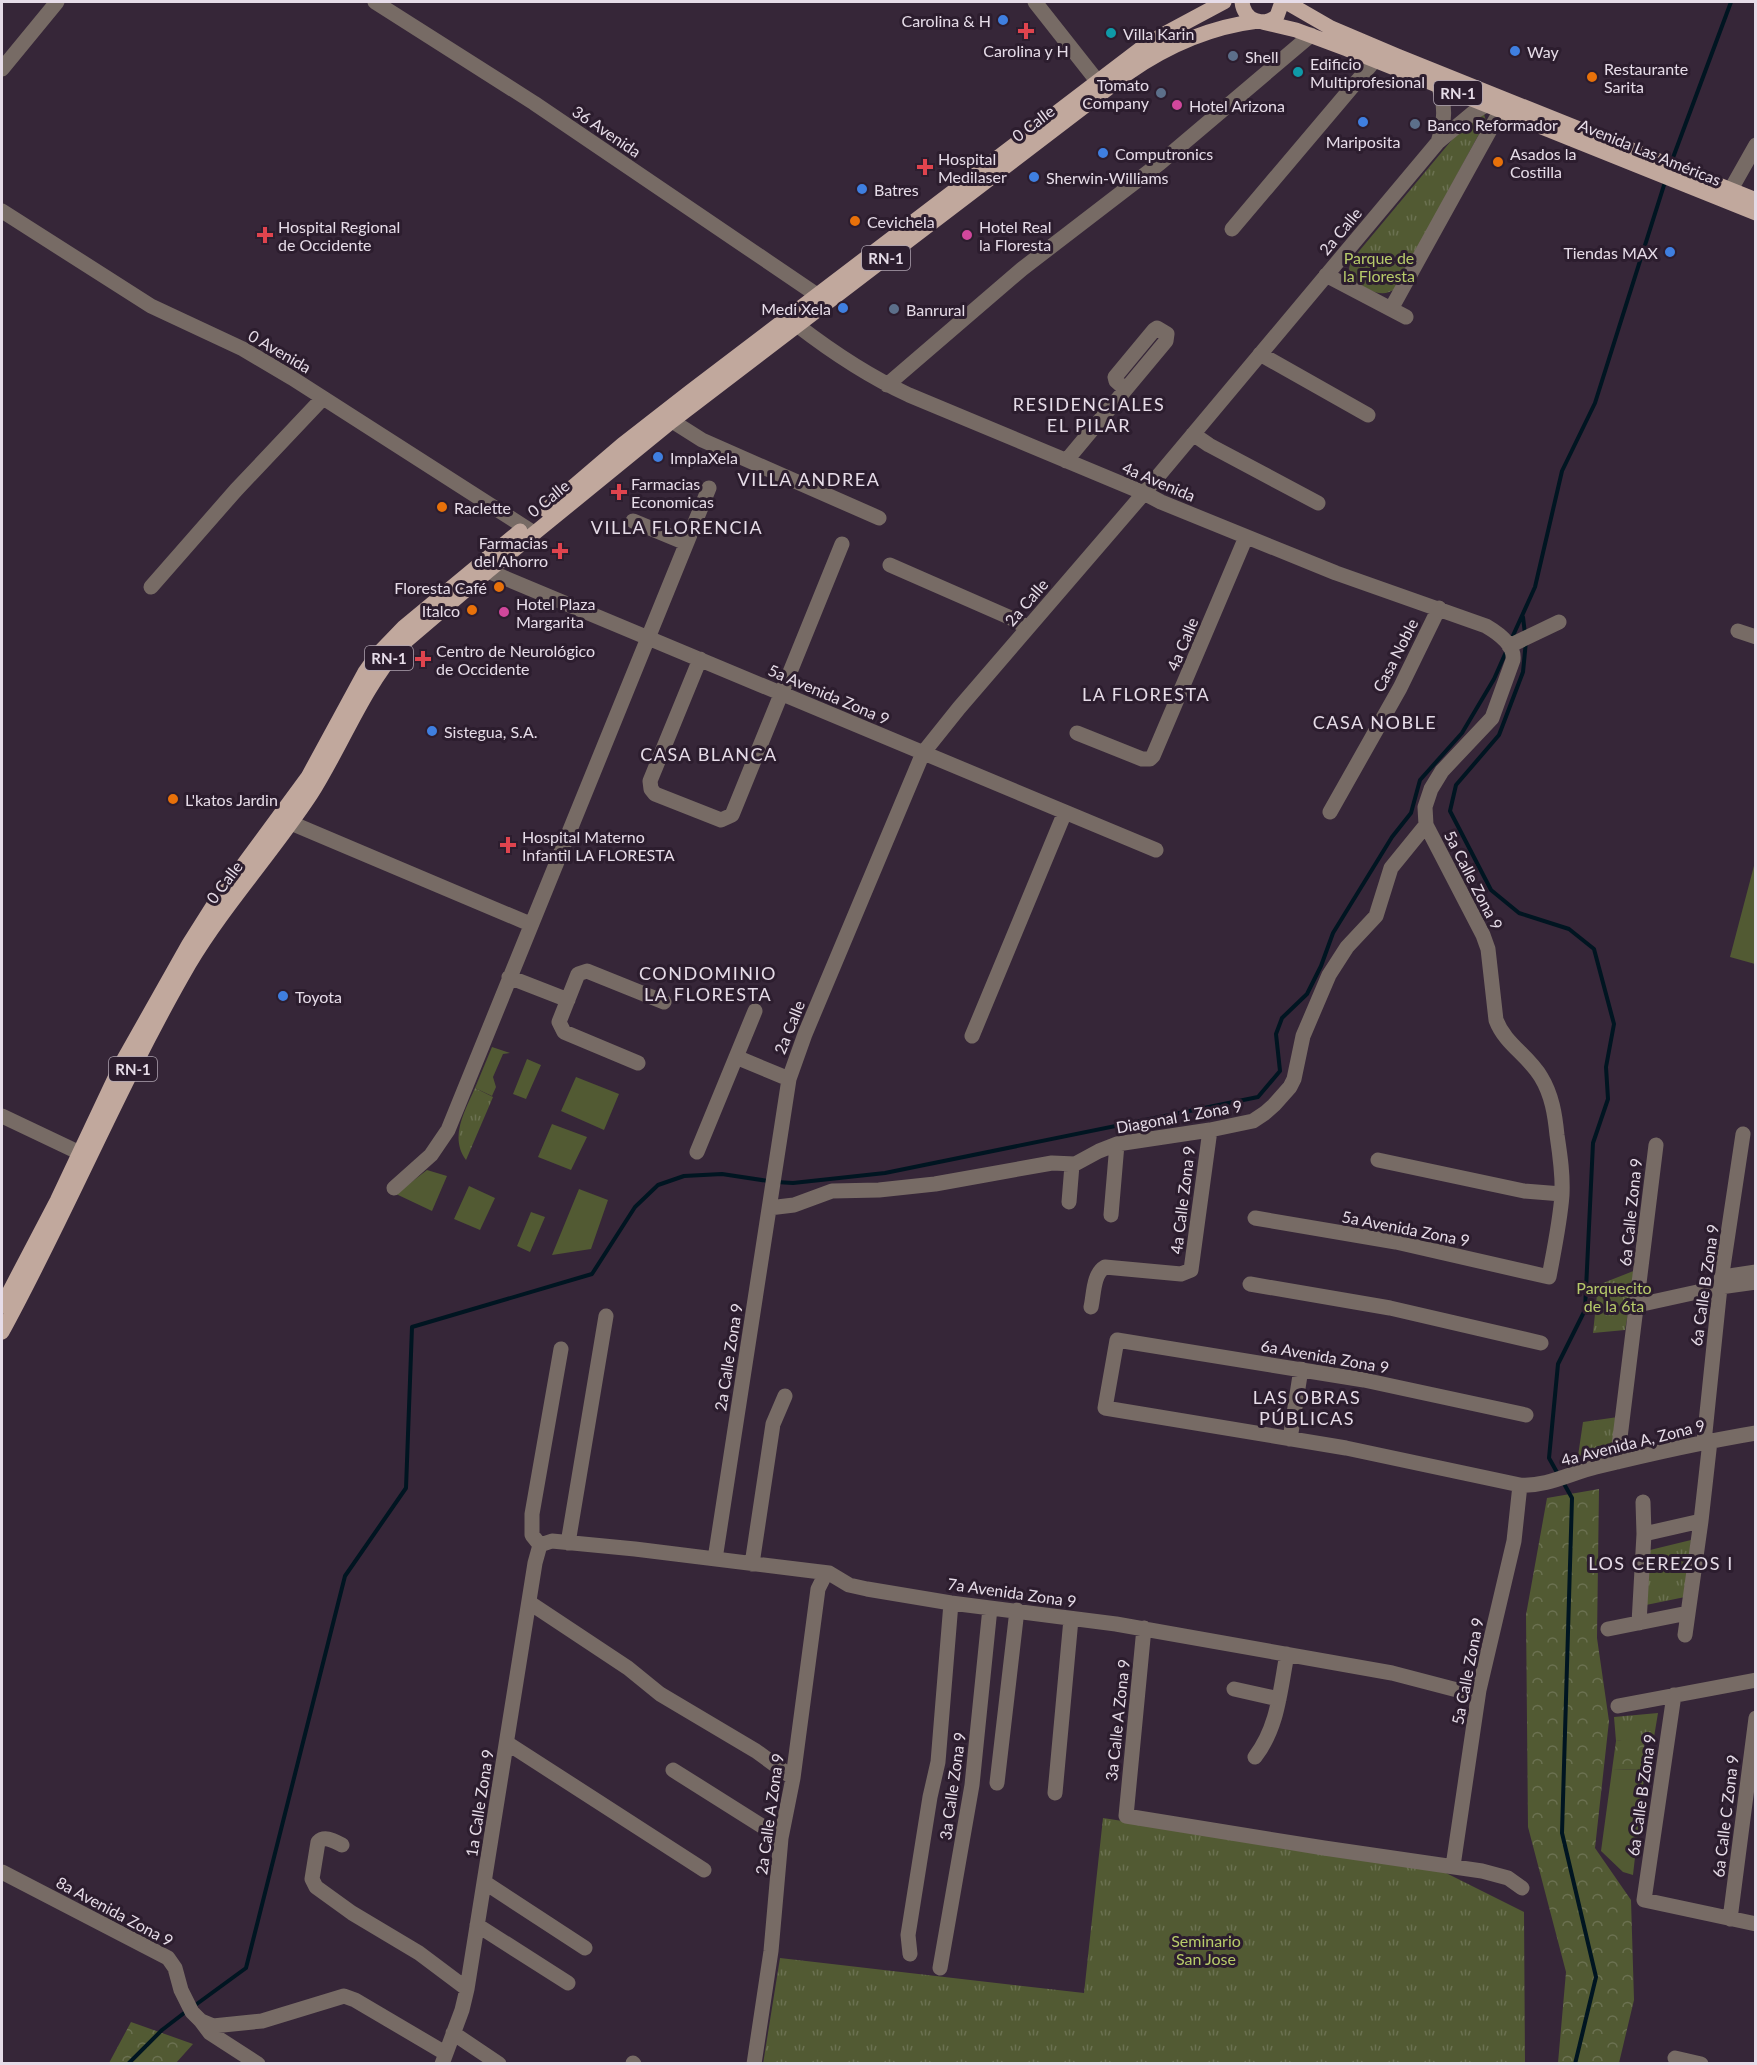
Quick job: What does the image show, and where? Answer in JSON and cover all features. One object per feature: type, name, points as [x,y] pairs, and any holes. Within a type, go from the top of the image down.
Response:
[{"type":"main road","name":"0 Calle","points":[[2,1332],[53,1236],[147,1040],[190,963],[237,893],[291,823],[325,771],[367,692],[387,661],[622,446],[1098,82],[1166,33],[1224,2]]},
{"type":"main road","points":[[1242,2],[1247,15],[1260,22]]},
{"type":"main road","name":"RN-1","points":[[1260,22],[1277,16],[1284,2]]},
{"type":"main road","name":"Avenida Las Américas","points":[[1284,2],[1331,28],[1653,166],[1686,186],[1755,213]]},
{"type":"main road","name":"0 Calle","points":[[2,1306],[38,1238],[128,1052],[189,944],[213,906],[308,777],[355,689],[377,655],[397,634],[423,609],[1150,58],[1178,43],[1216,28],[1260,22]]},
{"type":"main road","name":"Avenida Las Américas","points":[[1260,22],[1311,35],[1493,108],[1653,166],[1681,171],[1755,200]]},
{"type":"street","points":[[2,69],[57,2]]},
{"type":"street","name":"36 Avenida","points":[[375,2],[534,103],[817,295]]},
{"type":"street","points":[[1035,2],[1098,82]]},
{"type":"street","points":[[887,385],[1022,269],[1160,163],[1311,35]]},
{"type":"street","points":[[1232,229],[1375,60]]},
{"type":"street","name":"2a Calle","points":[[1438,85],[1445,108],[1444,124],[1438,142]]},
{"type":"street","points":[[1390,309],[1493,108]]},
{"type":"street","name":"2a Calle","points":[[775,1161],[789,1079],[805,1034],[923,753],[1438,142],[1474,112],[1493,108]]},
{"type":"street","points":[[1730,191],[1755,145]]},
{"type":"street","name":"0 Avenida","points":[[2,211],[151,306],[243,349],[530,530]]},
{"type":"street","points":[[1326,275],[1406,317]]},
{"type":"street","name":"4a Avenida","points":[[797,325],[848,363],[887,385],[1246,537],[1336,573],[1486,626],[1508,646]]},
{"type":"street","points":[[1260,354],[1368,415]]},
{"type":"street","points":[[1066,461],[1125,389]]},
{"type":"street","points":[[151,587],[236,490],[323,398]]},
{"type":"street","points":[[672,421],[702,440],[879,518]]},
{"type":"street","points":[[1193,434],[1209,445],[1318,503]]},
{"type":"street","points":[[394,1188],[424,1162],[442,1139],[709,488]]},
{"type":"street","points":[[633,521],[686,543]]},
{"type":"street","name":"4a Calle","points":[[1077,733],[1142,759],[1150,759],[1153,756],[1246,537]]},
{"type":"street","points":[[700,660],[650,781],[651,789],[656,794],[721,819],[732,815],[843,544]]},
{"type":"street","points":[[890,565],[1028,628]]},
{"type":"street","name":"5a Avenida Zona 9","points":[[488,571],[1156,850]]},
{"type":"street","name":"Casa Noble","points":[[1330,813],[1400,688],[1439,608]]},
{"type":"street","points":[[1508,646],[1559,622]]},
{"type":"street","points":[[1738,630],[1755,637]]},
{"type":"street","name":"5a Calle Zona 9","points":[[1508,646],[1513,660],[1492,718],[1436,780],[1425,807],[1426,825],[1483,934],[1488,950],[1496,1020],[1499,1028],[1511,1044],[1533,1065],[1546,1085],[1550,1098],[1561,1163],[1562,1194],[1549,1277]]},
{"type":"street","points":[[972,1036],[1065,812]]},
{"type":"street","points":[[291,823],[530,924]]},
{"type":"street","name":"Diagonal 1 Zona 9","points":[[769,1205],[794,1205],[832,1191],[879,1190],[935,1184],[1052,1162],[1072,1165],[1117,1144],[1210,1130],[1259,1118],[1290,1087],[1294,1079],[1303,1036],[1329,975],[1347,947],[1376,916],[1391,868],[1426,825]]},
{"type":"street","points":[[638,1063],[564,1032],[559,1022],[578,974],[587,971],[664,1002]]},
{"type":"street","points":[[509,977],[568,1000]]},
{"type":"street","points":[[697,1152],[755,1011]]},
{"type":"street","points":[[736,1057],[789,1079]]},
{"type":"street","points":[[2,1116],[80,1153]]},
{"type":"street","name":"4a Calle Zona 9","points":[[1091,1307],[1097,1275],[1100,1269],[1105,1267],[1181,1275],[1188,1273],[1192,1267],[1210,1130]]},
{"type":"street","name":"6a Calle B Zona 9","points":[[1685,1635],[1701,1521],[1722,1282],[1743,1134]]},
{"type":"street","points":[[1111,1215],[1117,1144]]},
{"type":"street","name":"6a Calle Zona 9","points":[[1617,1462],[1639,1299],[1656,1145]]},
{"type":"street","points":[[1378,1160],[1524,1191],[1562,1194]]},
{"type":"street","name":"2a Calle Zona 9","points":[[715,1559],[775,1161]]},
{"type":"street","points":[[1069,1202],[1072,1165]]},
{"type":"street","name":"5a Avenida Zona 9","points":[[1255,1218],[1396,1242],[1549,1277]]},
{"type":"street","points":[[1639,1299],[1722,1282],[1755,1272]]},
{"type":"street","points":[[1722,1282],[1755,1282]]},
{"type":"street","points":[[1250,1284],[1390,1308],[1542,1343]]},
{"type":"street","points":[[568,1543],[606,1316]]},
{"type":"street","name":"6a Avenida Zona 9","points":[[1290,1439],[1105,1408],[1117,1340],[1374,1382],[1526,1415]]},
{"type":"street","points":[[540,1545],[532,1535],[532,1514],[561,1349]]},
{"type":"street","points":[[1301,1369],[1290,1439],[1528,1485]]},
{"type":"street","points":[[752,1564],[771,1434],[784,1396]]},
{"type":"street","name":"4a Avenida A, Zona 9","points":[[1528,1485],[1707,1441],[1755,1433]]},
{"type":"street","name":"5a Calle Zona 9","points":[[1453,1866],[1479,1690],[1528,1485]]},
{"type":"street","points":[[1639,1623],[1644,1534],[1643,1502]]},
{"type":"street","points":[[1644,1534],[1701,1521]]},
{"type":"street","name":"7a Avenida Zona 9","points":[[540,1545],[552,1541],[829,1573],[849,1585],[951,1603],[1144,1628],[1392,1673],[1461,1690],[1479,1690]]},
{"type":"street","name":"1a Calle Zona 9","points":[[443,2058],[467,1989],[537,1552],[540,1545]]},
{"type":"street","name":"2a Calle A Zona 9","points":[[754,2064],[771,1951],[781,1838],[793,1778],[818,1588],[829,1573]]},
{"type":"street","points":[[530,1603],[628,1668],[660,1694],[756,1751],[793,1778]]},
{"type":"street","points":[[910,1954],[908,1935],[930,1797],[938,1762],[951,1603]]},
{"type":"street","name":"3a Calle Zona 9","points":[[940,1968],[972,1785],[990,1608]]},
{"type":"street","points":[[997,1783],[1017,1610]]},
{"type":"street","points":[[1608,1629],[1688,1613]]},
{"type":"street","points":[[1055,1793],[1071,1619]]},
{"type":"street","name":"3a Calle A Zona 9","points":[[1144,1628],[1126,1816],[1453,1866]]},
{"type":"street","points":[[1255,1757],[1272,1727],[1287,1654]]},
{"type":"street","points":[[1618,1706],[1755,1680]]},
{"type":"street","points":[[1234,1689],[1279,1699]]},
{"type":"street","name":"6a Calle B Zona 9","points":[[1674,1695],[1644,1900],[1730,1919]]},
{"type":"street","name":"6a Calle C Zona 9","points":[[1730,1919],[1755,1718]]},
{"type":"street","points":[[507,1743],[704,1870]]},
{"type":"street","points":[[673,1770],[781,1838]]},
{"type":"street","points":[[342,1845],[329,1839],[322,1839],[318,1842],[312,1879],[316,1887],[352,1913],[418,1953],[467,1989]]},
{"type":"street","points":[[1453,1866],[1497,1874],[1522,1887]]},
{"type":"street","name":"8a Avenida Zona 9","points":[[2,1872],[161,1954],[172,1962],[186,2002],[192,2012],[210,2033],[258,2064]]},
{"type":"street","points":[[484,1882],[585,1948]]},
{"type":"street","points":[[1730,1919],[1755,1924]]},
{"type":"street","points":[[477,1925],[568,1983]]},
{"type":"street","points":[[201,2021],[213,2026],[262,2021],[344,1996],[443,2058]]},
{"type":"street","points":[[453,2033],[500,2064]]},
{"type":"street","points":[[1675,2058],[1701,2064]]},
{"type":"green space","name":"Parque de la Floresta","points":[[1484,114],[1486,121],[1396,288],[1380,293],[1355,282],[1349,269],[1350,262],[1466,123]]},
{"type":"green space","points":[[1755,862],[1756,964],[1730,957]]},
{"type":"green space","points":[[492,1047],[510,1053],[503,1054],[493,1077],[496,1087],[492,1096],[475,1088]]},
{"type":"green space","points":[[527,1059],[541,1065],[526,1099],[513,1094]]},
{"type":"green space","points":[[576,1077],[619,1094],[604,1130],[561,1111]]},
{"type":"green space","points":[[475,1088],[493,1097],[466,1160],[459,1142],[460,1124]]},
{"type":"green space","points":[[552,1124],[587,1137],[571,1170],[538,1157]]},
{"type":"green space","points":[[427,1170],[447,1176],[432,1211],[396,1194]]},
{"type":"green space","points":[[469,1186],[495,1198],[480,1230],[454,1219]]},
{"type":"green space","points":[[579,1189],[608,1200],[591,1249],[552,1255]]},
{"type":"green space","points":[[531,1212],[545,1217],[530,1252],[517,1246]]},
{"type":"green space","name":"Parquecito de la 6ta","points":[[1636,1270],[1625,1330],[1593,1333],[1598,1285]]},
{"type":"green space","points":[[1618,1417],[1614,1449],[1578,1456],[1583,1422]]},
{"type":"green space","points":[[1599,1489],[1597,1638],[1609,1721],[1595,1848],[1631,1900],[1634,2000],[1619,2063],[1558,2063],[1566,1972],[1528,1827],[1526,1615],[1547,1498]]},
{"type":"green space","points":[[1691,1540],[1685,1597],[1646,1605],[1650,1550]]},
{"type":"green space","points":[[1658,1713],[1654,1737],[1616,1741],[1614,1717]]},
{"type":"green space","points":[[1644,1736],[1645,1769],[1612,1770],[1616,1741]]},
{"type":"green space","points":[[1645,1769],[1633,1875],[1623,1872],[1601,1851],[1612,1770]]},
{"type":"green space","name":"Seminario San Jose","points":[[1103,1818],[1440,1870],[1524,1912],[1525,2063],[763,2064],[780,1958],[1084,1993]]},
{"type":"green space","points":[[131,2022],[193,2044],[176,2063],[109,2063]]},
{"type":"waterway","points":[[1671,163],[1731,2]]},
{"type":"waterway","points":[[1511,640],[1535,587],[1562,471],[1595,403],[1665,182]]},
{"type":"waterway","points":[[1523,617],[1525,634]]},
{"type":"waterway","points":[[1526,641],[1523,672],[1499,735],[1456,785],[1450,811],[1491,890],[1519,913],[1569,929],[1594,949],[1614,1024],[1606,1067],[1608,1099],[1593,1143],[1585,1310],[1558,1364],[1549,1458],[1559,1476]]},
{"type":"waterway","points":[[776,1182],[793,1183],[885,1173],[1258,1097],[1280,1071],[1276,1034],[1282,1018],[1307,994],[1321,966],[1333,933],[1392,837],[1411,813],[1420,780],[1462,733],[1494,679],[1506,652]]},
{"type":"waterway","points":[[194,2006],[246,1968],[345,1576],[406,1488],[412,1327],[592,1274],[635,1207],[658,1185],[684,1176],[722,1174],[768,1181]]},
{"type":"waterway","points":[[1563,1482],[1572,1498],[1562,1833],[1596,1977],[1575,2064]]},
{"type":"waterway","points":[[128,2064],[162,2030],[188,2010]]},
{"type":"place","name":"Carolina & H","points":[[1003,20]]},
{"type":"place","name":"Carolina y H","points":[[1026,31]]},
{"type":"place","name":"Villa Karin","points":[[1111,33]]},
{"type":"place","name":"Way","points":[[1515,51]]},
{"type":"place","name":"Shell","points":[[1233,56]]},
{"type":"place","name":"Edificio Multiprofesional","points":[[1298,72]]},
{"type":"place","name":"Restaurante Sarita","points":[[1592,77]]},
{"type":"place","name":"Tomato Company","points":[[1161,93]]},
{"type":"place","name":"Hotel Arizona","points":[[1177,105]]},
{"type":"place","name":"Mariposita","points":[[1363,122]]},
{"type":"place","name":"Banco Reformador","points":[[1415,124]]},
{"type":"place","name":"Computronics","points":[[1103,153]]},
{"type":"place","name":"Asados la Costilla","points":[[1498,162]]},
{"type":"place","name":"Hospital Medilaser","points":[[925,167]]},
{"type":"place","name":"Sherwin-Williams","points":[[1034,177]]},
{"type":"place","name":"Batres","points":[[862,189]]},
{"type":"place","name":"Cevichela","points":[[855,221]]},
{"type":"place","name":"Hospital Regional de Occidente","points":[[265,235]]},
{"type":"place","name":"Hotel Real la Floresta","points":[[967,235]]},
{"type":"place","name":"Tiendas MAX","points":[[1670,252]]},
{"type":"place","name":"Medi Xela","points":[[843,308]]},
{"type":"place","name":"Banrural","points":[[894,309]]},
{"type":"place","name":"ImplaXela","points":[[658,457]]},
{"type":"place","name":"Farmacias Economicas","points":[[619,492]]},
{"type":"place","name":"Raclette","points":[[442,507]]},
{"type":"place","name":"Farmacias del Ahorro","points":[[560,551]]},
{"type":"place","name":"Floresta Café","points":[[499,587]]},
{"type":"place","name":"Italco","points":[[472,610]]},
{"type":"place","name":"Hotel Plaza Margarita","points":[[504,612]]},
{"type":"place","name":"Centro de Neurológico de Occidente","points":[[423,659]]},
{"type":"place","name":"Sistegua, S.A.","points":[[432,731]]},
{"type":"place","name":"L'katos Jardin","points":[[173,799]]},
{"type":"place","name":"Hospital Materno Infantil LA FLORESTA","points":[[508,845]]},
{"type":"place","name":"Toyota","points":[[283,996]]},
{"type":"district","name":"RESIDENCIALES EL PILAR","points":[[1089,414]]},
{"type":"district","name":"VILLA ANDREA","points":[[809,479]]},
{"type":"district","name":"VILLA FLORENCIA","points":[[677,527]]},
{"type":"district","name":"LA FLORESTA","points":[[1146,694]]},
{"type":"district","name":"CASA NOBLE","points":[[1375,722]]},
{"type":"district","name":"CASA BLANCA","points":[[709,754]]},
{"type":"district","name":"CONDOMINIO LA FLORESTA","points":[[708,983]]},
{"type":"district","name":"LAS OBRAS PÚBLICAS","points":[[1307,1407]]},
{"type":"district","name":"LOS CEREZOS I","points":[[1661,1563]]}]
